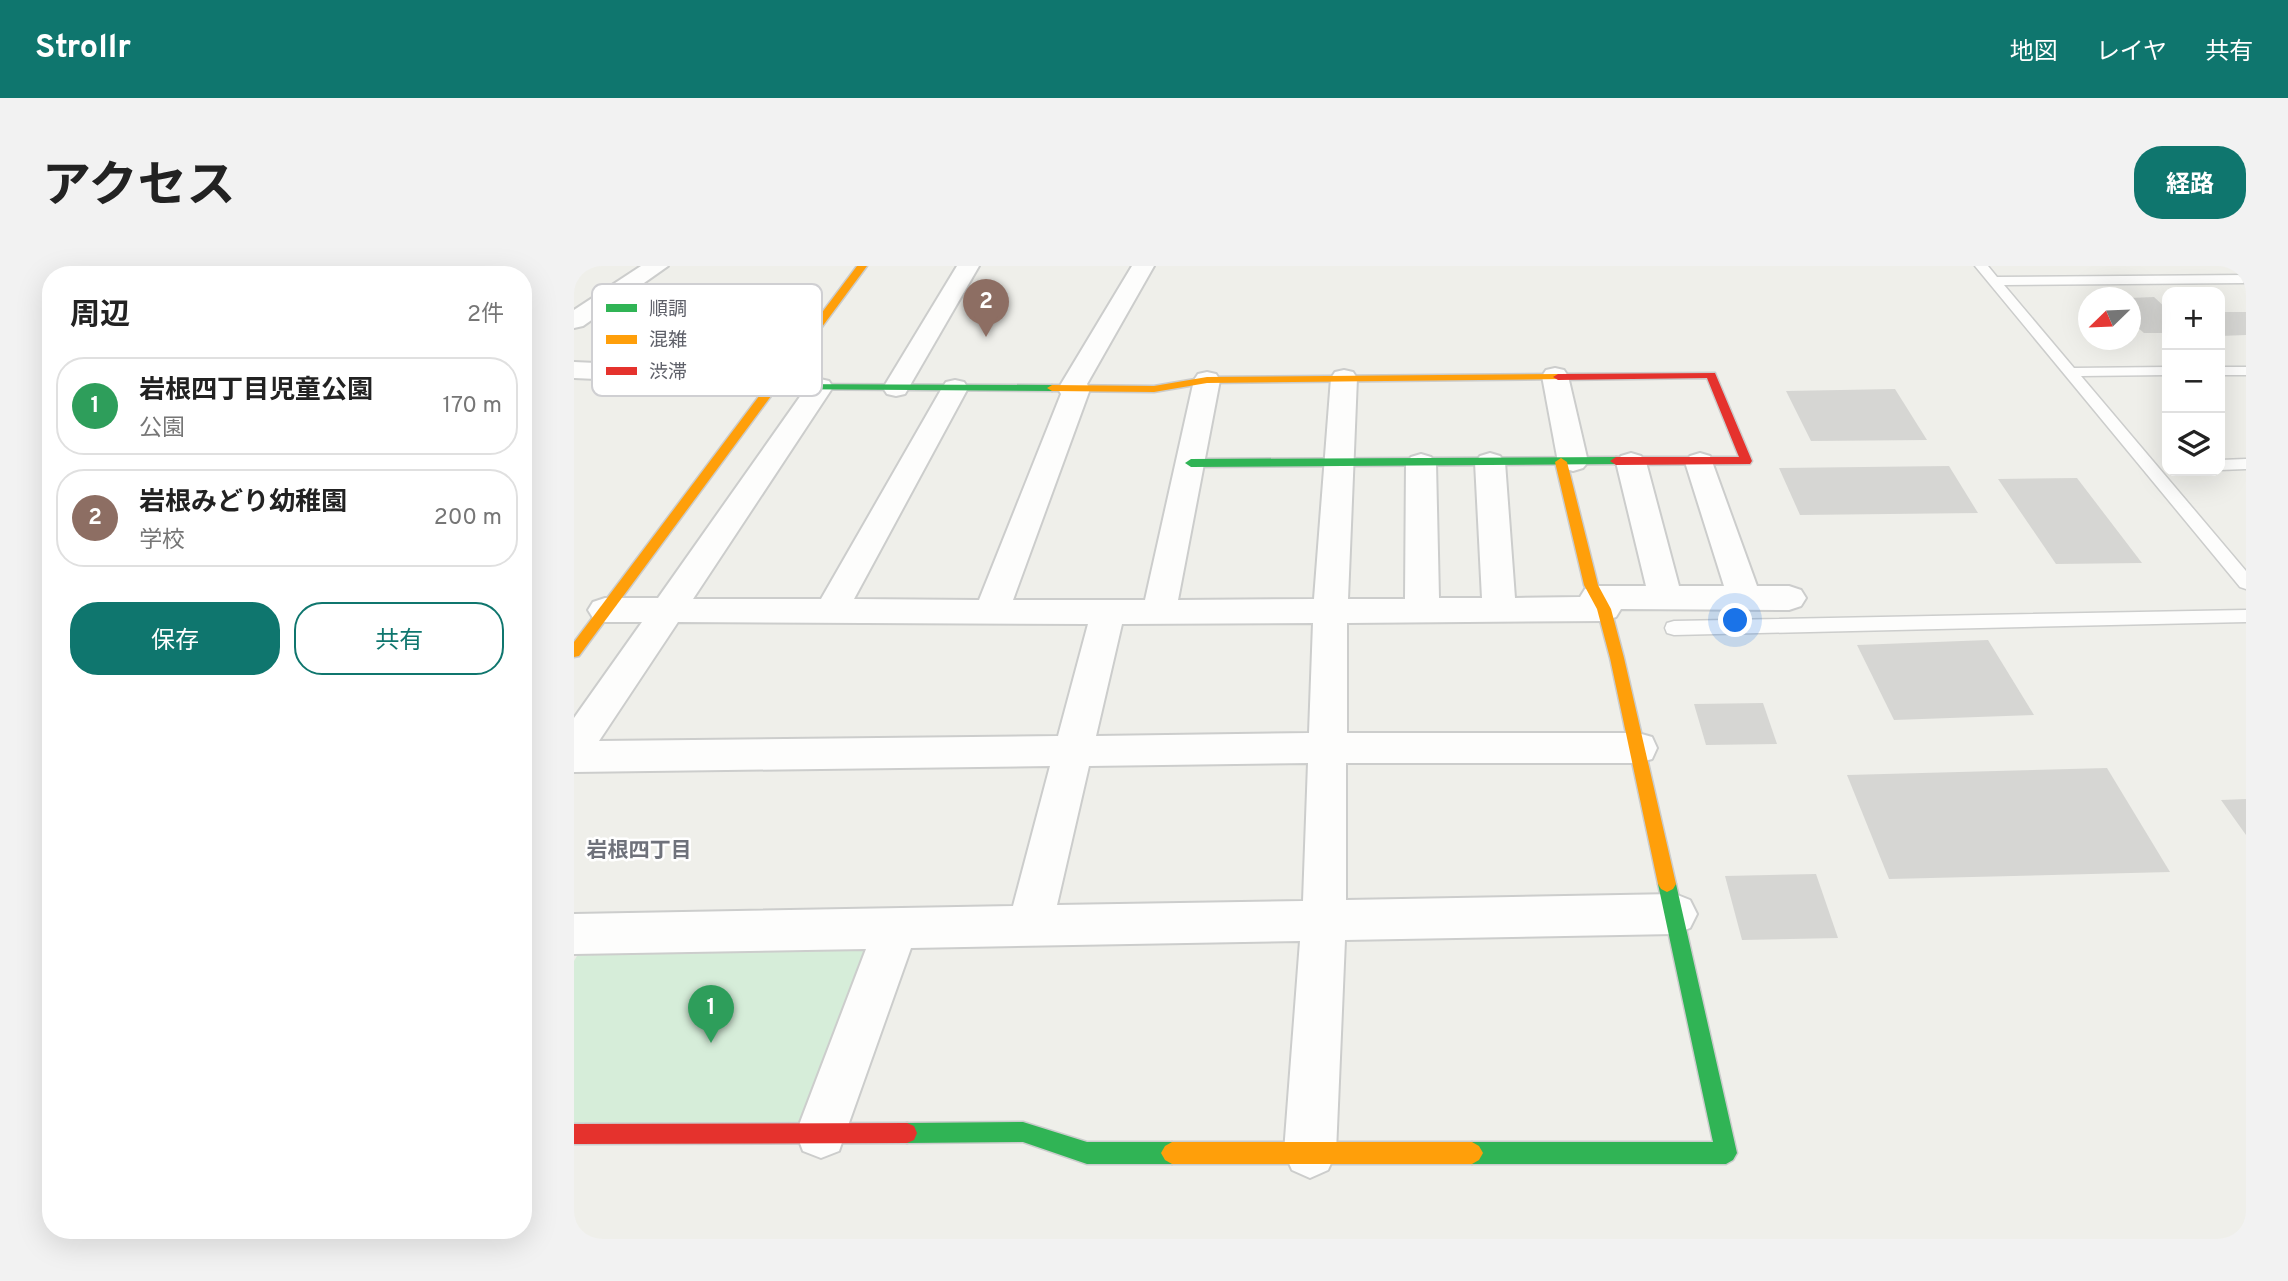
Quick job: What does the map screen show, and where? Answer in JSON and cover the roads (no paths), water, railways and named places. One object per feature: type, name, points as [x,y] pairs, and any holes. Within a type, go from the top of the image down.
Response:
[{"type":"street","points":[[630,284],[657,266]]},
{"type":"street","points":[[822,320],[862,266]]},
{"type":"street","points":[[896,388],[968,266]]},
{"type":"street","points":[[991,612],[1074,389],[1143,266]]},
{"type":"street","points":[[574,321],[592,309]]},
{"type":"street","points":[[822,387],[1154,389],[1208,380],[1711,375],[1745,461],[1191,463]]},
{"type":"street","points":[[574,1134],[1023,1132],[1087,1153],[1726,1153],[1638,748],[1600,603],[1591,585],[1567,462],[1555,376]]},
{"type":"street","points":[[1310,1153],[1324,920],[1330,611],[1344,378]]},
{"type":"street","points":[[1159,612],[1208,380]]},
{"type":"street","points":[[831,611],[955,388]]},
{"type":"street","points":[[574,652],[765,396]]},
{"type":"street","points":[[574,748],[814,396]]},
{"type":"street","points":[[1700,461],[1744,598]]},
{"type":"street","points":[[1490,462],[1499,610]]},
{"type":"street","points":[[1631,462],[1670,613]]},
{"type":"street","points":[[1421,463],[1422,611]]},
{"type":"street","points":[[605,610],[1422,611],[1499,610],[1600,603],[1670,613],[1744,598],[1790,598]]},
{"type":"street","points":[[1030,925],[1108,612]]},
{"type":"street","points":[[574,757],[1327,748],[1638,748]]},
{"type":"street","points":[[577,939],[896,928],[1675,914]]},
{"type":"street","points":[[821,1133],[896,928]]},
{"type":"lane","points":[[1981,266],[2246,583]]},
{"type":"lane","points":[[1993,281],[2246,279]]},
{"type":"lane","points":[[2071,372],[2162,371]]},
{"type":"lane","points":[[2225,371],[2246,371]]},
{"type":"lane","points":[[2225,465],[2246,464]]},
{"type":"lane","points":[[2149,467],[2162,466]]},
{"type":"lane","points":[[1670,613],[2246,616]]},
{"type":"place","name":"岩根みどり幼稚園","points":[[986,337]]},
{"type":"place","name":"岩根四丁目児童公園","points":[[711,1043]]},
{"type":"district","name":"岩根四丁目","points":[[639,850]]}]
